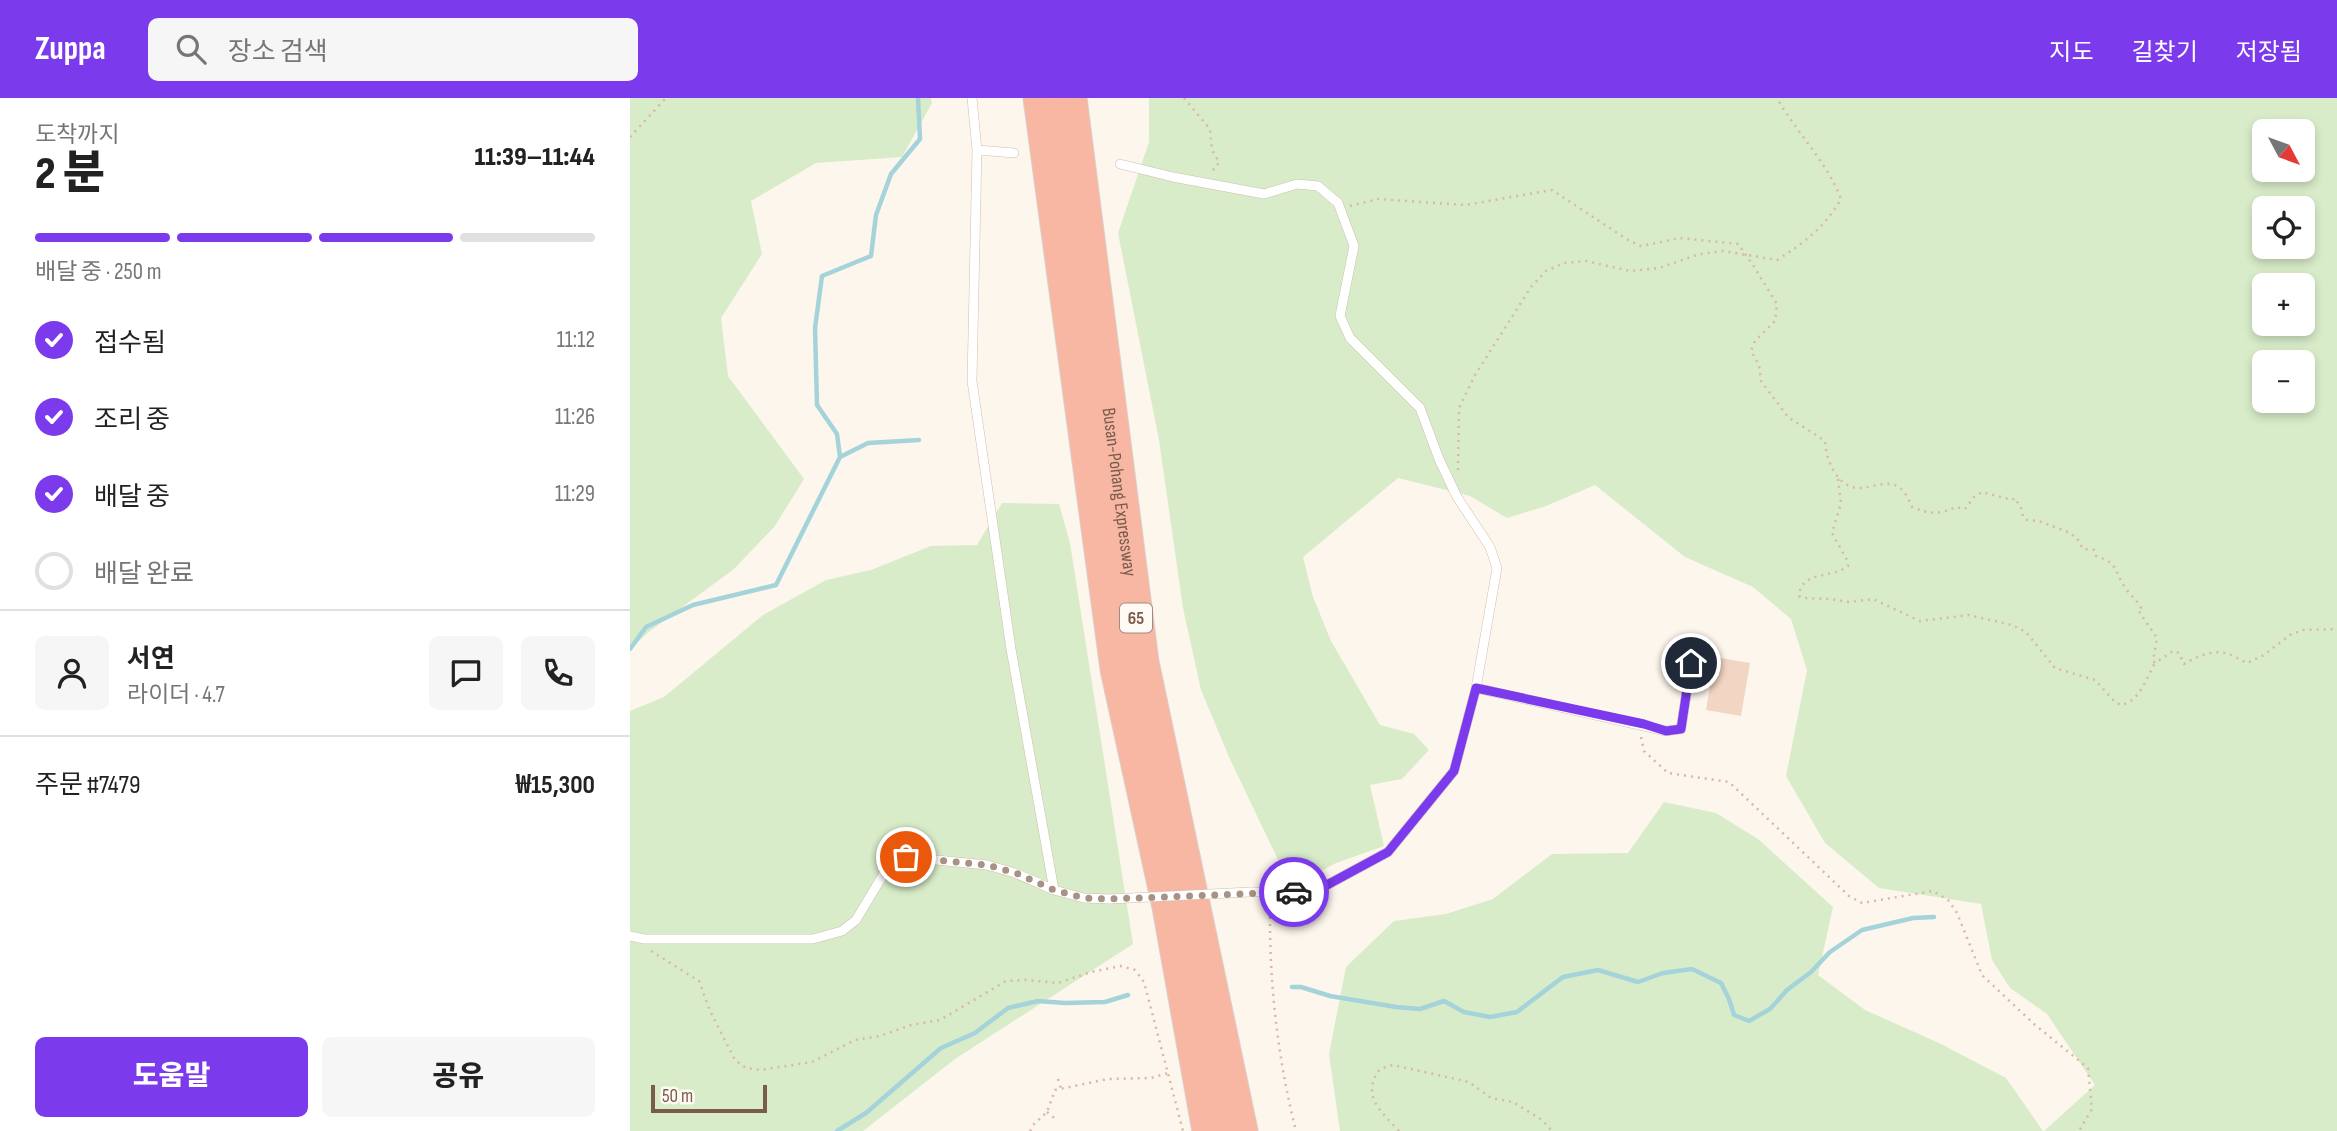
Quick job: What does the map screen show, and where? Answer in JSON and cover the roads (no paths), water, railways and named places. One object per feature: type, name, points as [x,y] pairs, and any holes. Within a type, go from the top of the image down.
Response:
[{"type":"highway","name":"Busan-Pohang Expressway","points":[[1040,98],[1117,669],[1169,907],[1209,1131]]},
{"type":"highway","name":"Busan-Pohang Expressway","points":[[1070,98],[1142,662],[1241,1131]]},
{"type":"lane","points":[[972,98],[977,149],[972,381],[1011,649],[1054,890]]},
{"type":"lane","points":[[977,149],[1014,153]]},
{"type":"lane","points":[[630,936],[644,939],[813,939],[842,931],[856,920],[889,864],[906,857],[987,865],[1084,898],[1314,892],[1388,852],[1454,771],[1476,688],[1497,568],[1490,547],[1457,497],[1420,408],[1350,338],[1340,316],[1354,246],[1338,202],[1318,186],[1297,184],[1264,194],[1172,177],[1120,164]]},
{"type":"lane","points":[[1476,688],[1666,731],[1681,729],[1691,663]]},
{"type":"waterway","points":[[840,457],[837,434],[817,405],[815,328],[822,276],[871,256],[876,215],[891,174],[920,139],[918,98]]},
{"type":"waterway","points":[[630,649],[646,627],[693,605],[776,585],[840,457],[868,443],[919,440]]},
{"type":"waterway","points":[[1292,987],[1396,1007],[1420,1009],[1444,1001],[1464,1012],[1490,1017],[1517,1012],[1563,977],[1598,970],[1638,982],[1663,973],[1692,969],[1721,983],[1734,1015],[1749,1021],[1770,1009],[1830,952],[1862,930],[1913,918],[1934,917]]},
{"type":"waterway","points":[[837,1131],[866,1113],[941,1048],[975,1033],[1008,1008],[1038,1001],[1105,1002],[1128,995]]}]
